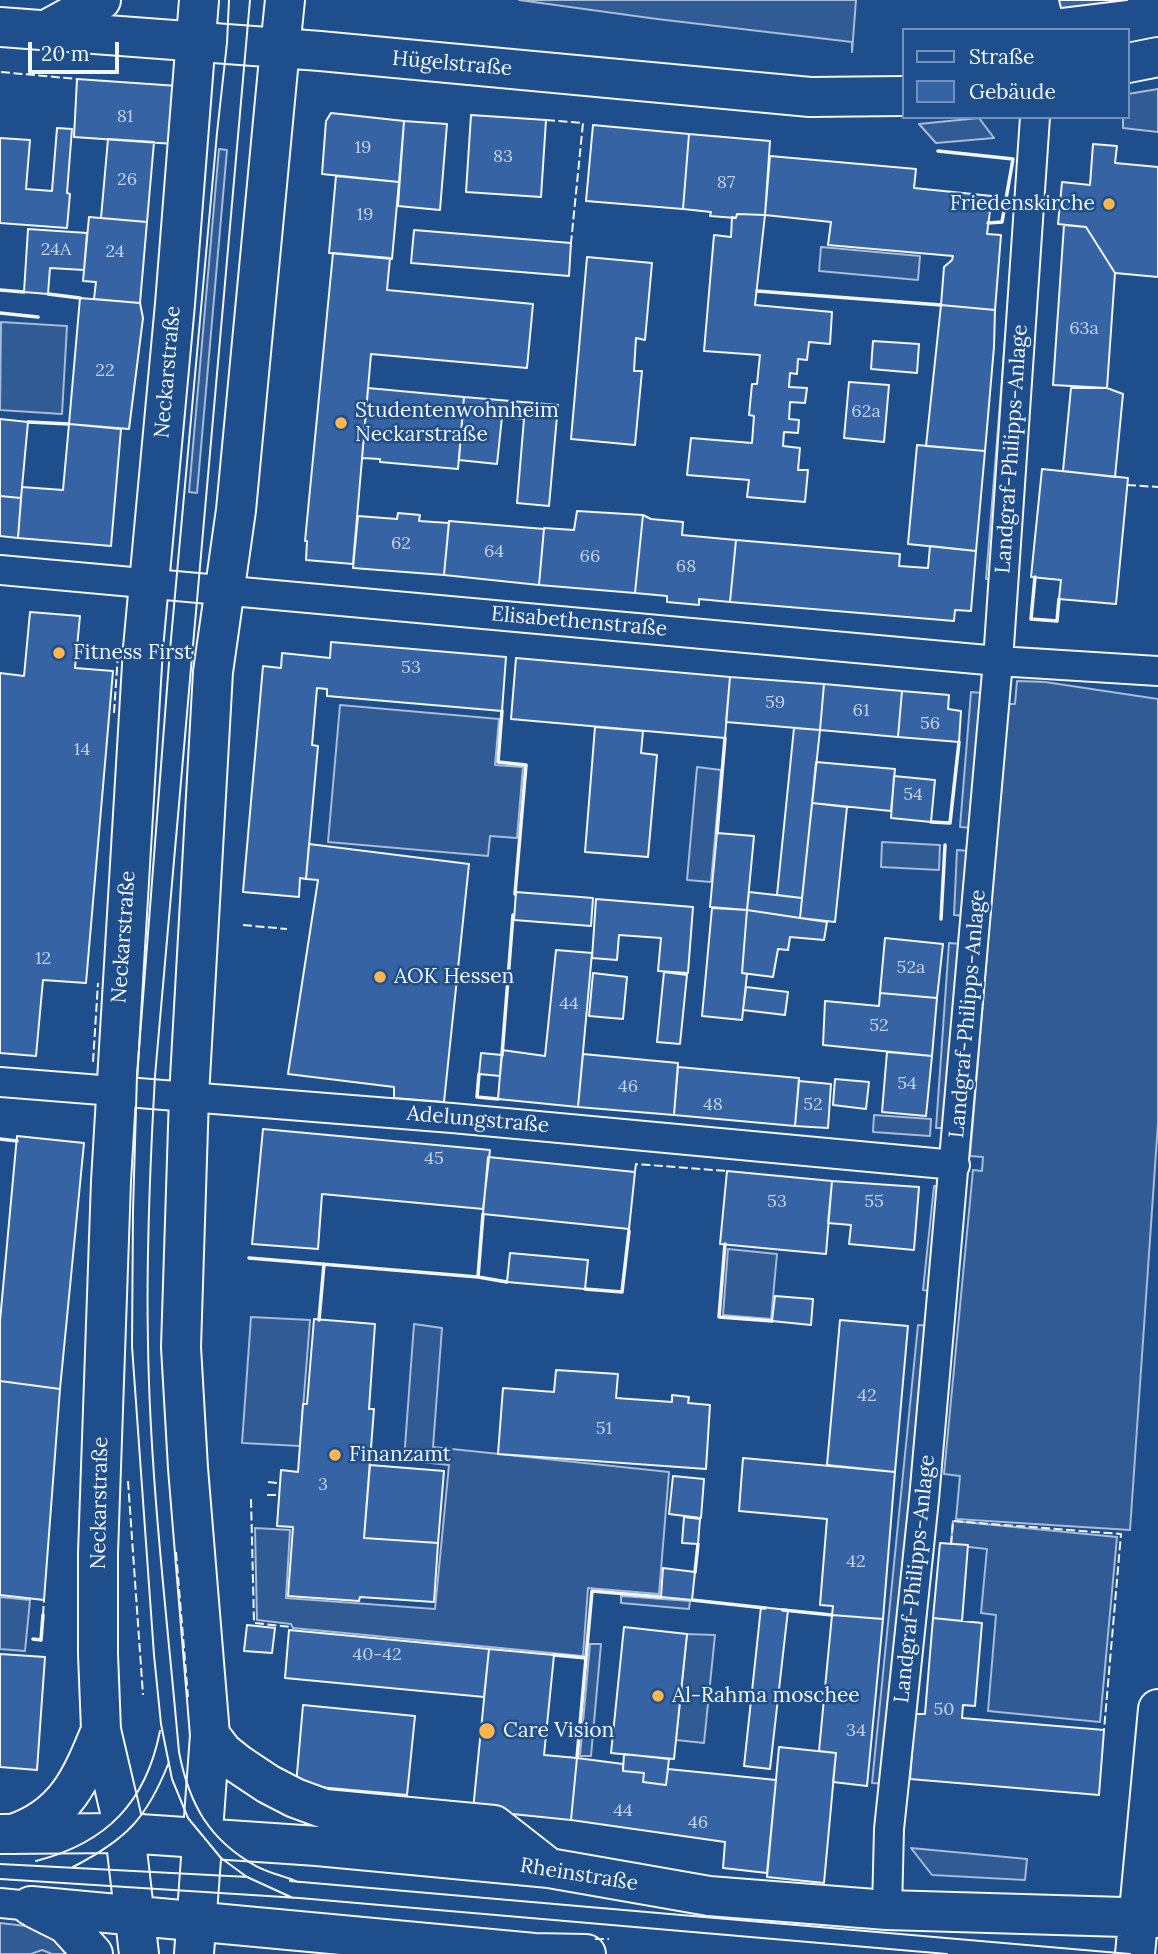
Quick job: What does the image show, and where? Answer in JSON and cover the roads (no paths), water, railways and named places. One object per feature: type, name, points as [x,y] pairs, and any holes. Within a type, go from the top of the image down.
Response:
[{"type":"main road","points":[[46,30],[101,0]]},
{"type":"main road","name":"Neckarstraße","points":[[139,1954],[125,1833],[101,1731],[98,1553],[115,1091],[143,648],[199,0]]},
{"type":"main road","points":[[195,1938],[210,1735],[181,1347],[189,1096],[213,672],[236,510],[285,0]]},
{"type":"main road","name":"Hügelstraße","points":[[0,27],[195,40],[810,97],[902,96]]},
{"type":"main road","points":[[1130,63],[1158,57]]},
{"type":"main road","points":[[1135,1954],[1149,1917],[1158,1709]]},
{"type":"main road","points":[[6,1834],[36,1826],[55,1810],[86,1768],[101,1731]]},
{"type":"main road","points":[[210,1735],[237,1764],[295,1798],[325,1809],[494,1825],[550,1868]]},
{"type":"main road","name":"Rheinstraße","points":[[6,1834],[125,1833],[317,1846],[550,1868],[709,1896],[887,1910],[1149,1917]]},
{"type":"main road","points":[[15,1904],[135,1916],[195,1938],[368,1938],[534,1953],[586,1954]]},
{"type":"main road","points":[[15,1904],[66,1924],[93,1954]]},
{"type":"main road","points":[[324,1954],[368,1938]]},
{"type":"street","name":"Landgraf-Philipps-Anlage","points":[[887,1910],[889,1829],[955,1165],[998,660],[1035,119]]},
{"type":"street","name":"Elisabethenstraße","points":[[0,570],[998,660],[1158,671]]},
{"type":"street","name":"Adelungstraße","points":[[0,1082],[480,1120],[955,1165]]},
{"type":"tram line","points":[[229,0],[170,650],[137,1075],[132,1346],[154,1655],[161,1724],[172,1779],[188,1818],[221,1858],[247,1877],[293,1898]]},
{"type":"tram line","points":[[250,0],[155,1076],[149,1210],[149,1394],[179,1752],[183,1771],[195,1804],[226,1845],[256,1866],[298,1882]]},
{"type":"tram line","points":[[36,1861],[83,1843],[103,1831],[119,1816],[145,1779],[160,1731]]},
{"type":"tram line","points":[[73,1867],[108,1847],[133,1825],[152,1798],[169,1762]]},
{"type":"tram line","points":[[0,1864],[248,1877]]},
{"type":"tram line","points":[[0,1879],[299,1898],[947,1954]]},
{"type":"tram line","points":[[290,1881],[1130,1954]]},
{"type":"place","name":"Friedenskirche","points":[[1109,204]]},
{"type":"place","name":"Studentenwohnheim Neckarstraße","points":[[341,423]]},
{"type":"place","name":"Fitness First","points":[[59,653]]},
{"type":"place","name":"AOK Hessen","points":[[380,977]]},
{"type":"place","name":"Finanzamt","points":[[335,1455]]},
{"type":"place","name":"Al-Rahma moschee","points":[[658,1696]]},
{"type":"place","name":"Care Vision","points":[[487,1731]]}]
